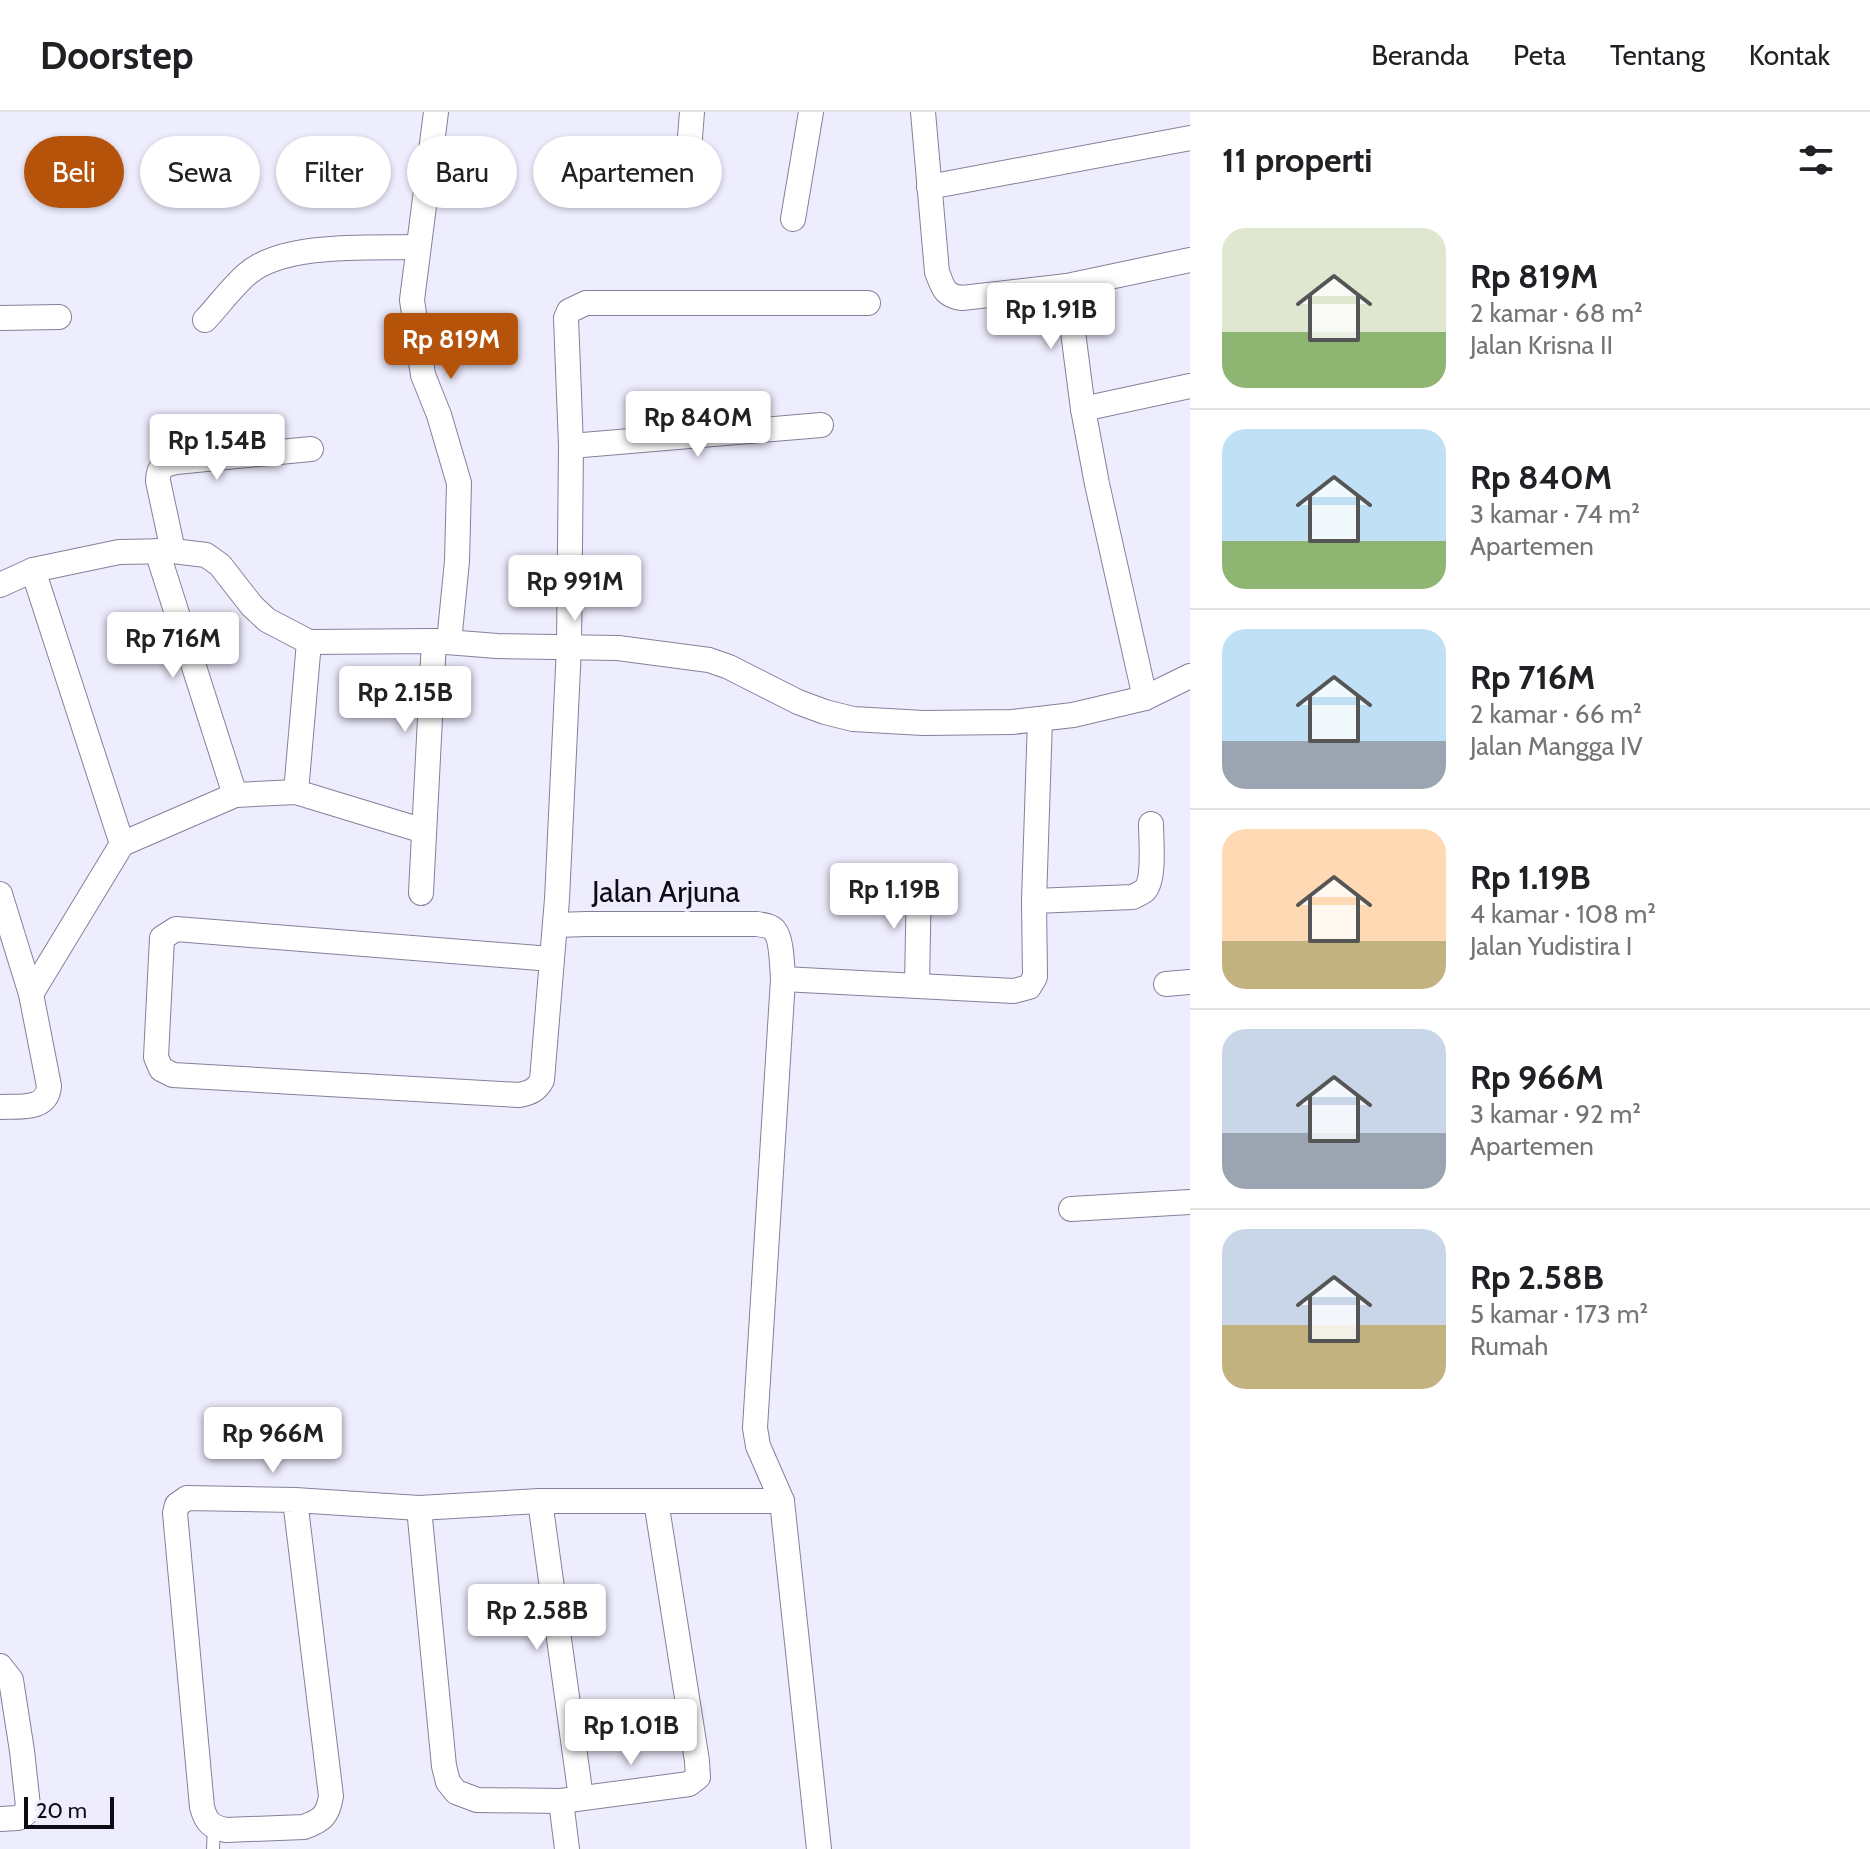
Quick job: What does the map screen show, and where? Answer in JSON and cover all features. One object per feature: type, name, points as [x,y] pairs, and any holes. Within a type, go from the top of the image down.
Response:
[{"type":"street","points":[[421,893],[441,641],[457,561],[459,483],[439,415],[423,375],[412,300],[436,112]]},
{"type":"street","points":[[690,136],[692,112]]},
{"type":"street","points":[[793,219],[811,112]]},
{"type":"street","points":[[923,112],[937,272],[951,297],[1067,286],[1190,260]]},
{"type":"street","points":[[929,187],[1190,138]]},
{"type":"street","points":[[205,320],[248,274],[272,260],[310,250],[418,247]]},
{"type":"street","points":[[1067,286],[1083,409],[1097,484],[1145,698]]},
{"type":"street","points":[[551,959],[176,929],[162,938],[156,1057],[161,1069],[173,1075],[519,1095],[528,1094],[539,1086],[555,925],[569,647],[571,446],[566,318],[569,311],[586,303],[868,303]]},
{"type":"street","points":[[0,318],[59,317]]},
{"type":"street","points":[[1083,409],[1190,386]]},
{"type":"street","points":[[571,446],[821,425]]},
{"type":"street","points":[[235,795],[165,551],[158,472],[176,462],[311,449]]},
{"type":"street","points":[[0,585],[33,570],[119,552],[165,551],[206,555],[220,565],[267,620],[309,642],[441,641],[497,646],[618,648],[709,660],[798,702],[853,719],[923,723],[1012,722],[1073,715],[1145,698],[1190,676]]},
{"type":"street","points":[[33,570],[122,844]]},
{"type":"street","points":[[296,792],[309,642]]},
{"type":"street","points":[[819,1849],[782,1501],[758,1446],[755,1428],[783,979],[1014,991],[1029,987],[1035,977],[1034,901],[1040,719]]},
{"type":"street","points":[[31,994],[122,844],[235,795],[296,792],[424,831]]},
{"type":"street","points":[[1034,901],[1133,897],[1140,894],[1151,877],[1151,824]]},
{"type":"street","points":[[917,985],[919,879]]},
{"type":"street","points":[[0,894],[31,994],[48,1075],[48,1095],[44,1101],[0,1107]]},
{"type":"street","name":"Jalan Arjuna","points":[[555,925],[768,926],[775,930],[778,939],[783,979]]},
{"type":"street","points":[[1071,1209],[1190,1202]]},
{"type":"street","points":[[295,1500],[331,1796],[329,1809],[316,1822],[304,1827],[226,1830],[214,1838],[202,1807],[175,1513],[180,1502],[195,1497],[295,1500],[419,1508],[540,1501],[782,1501]]},
{"type":"street","points":[[540,1501],[571,1799],[567,1849]]},
{"type":"street","points":[[419,1508],[442,1751],[448,1782],[456,1792],[477,1800],[571,1799],[689,1784],[698,1777],[656,1501]]},
{"type":"street","points":[[0,1666],[11,1680],[28,1806],[25,1814],[18,1818],[0,1819]]}]
